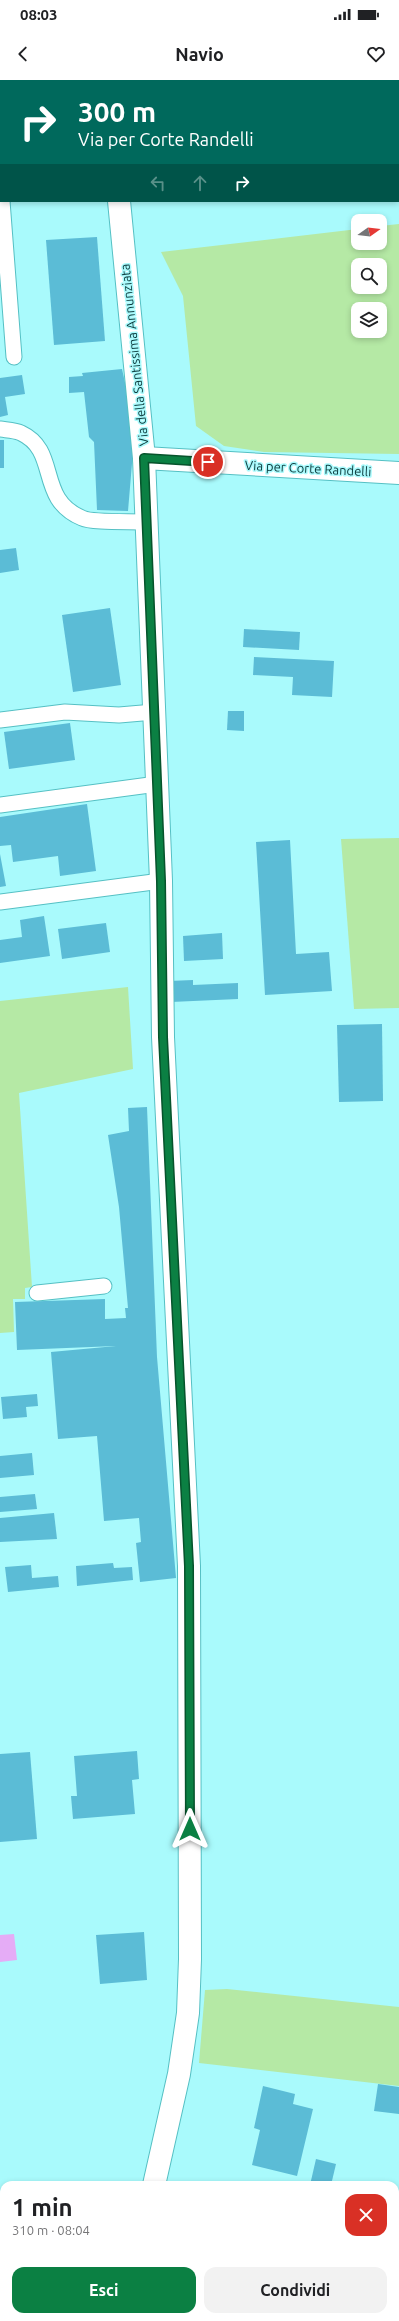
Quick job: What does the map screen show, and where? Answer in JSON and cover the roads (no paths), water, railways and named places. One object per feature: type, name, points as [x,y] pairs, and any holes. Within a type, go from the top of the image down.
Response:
[{"type":"street","name":"Via della Santissima Annunziata","points":[[119,202],[144,458],[161,881],[163,1037],[189,1566],[190,1959],[188,2013],[179,2074],[155,2181]]},
{"type":"street","name":"Via per Corte Randelli","points":[[144,458],[399,473]]},
{"type":"lane","points":[[2,202],[14,357]]},
{"type":"lane","points":[[0,429],[21,432],[38,445],[46,461],[48,480],[56,499],[68,510],[83,519],[146,522]]},
{"type":"lane","points":[[0,720],[65,712],[119,715],[154,712]]},
{"type":"lane","points":[[0,805],[157,784]]},
{"type":"lane","points":[[0,902],[161,881]]},
{"type":"lane","points":[[37,1293],[104,1286]]}]
